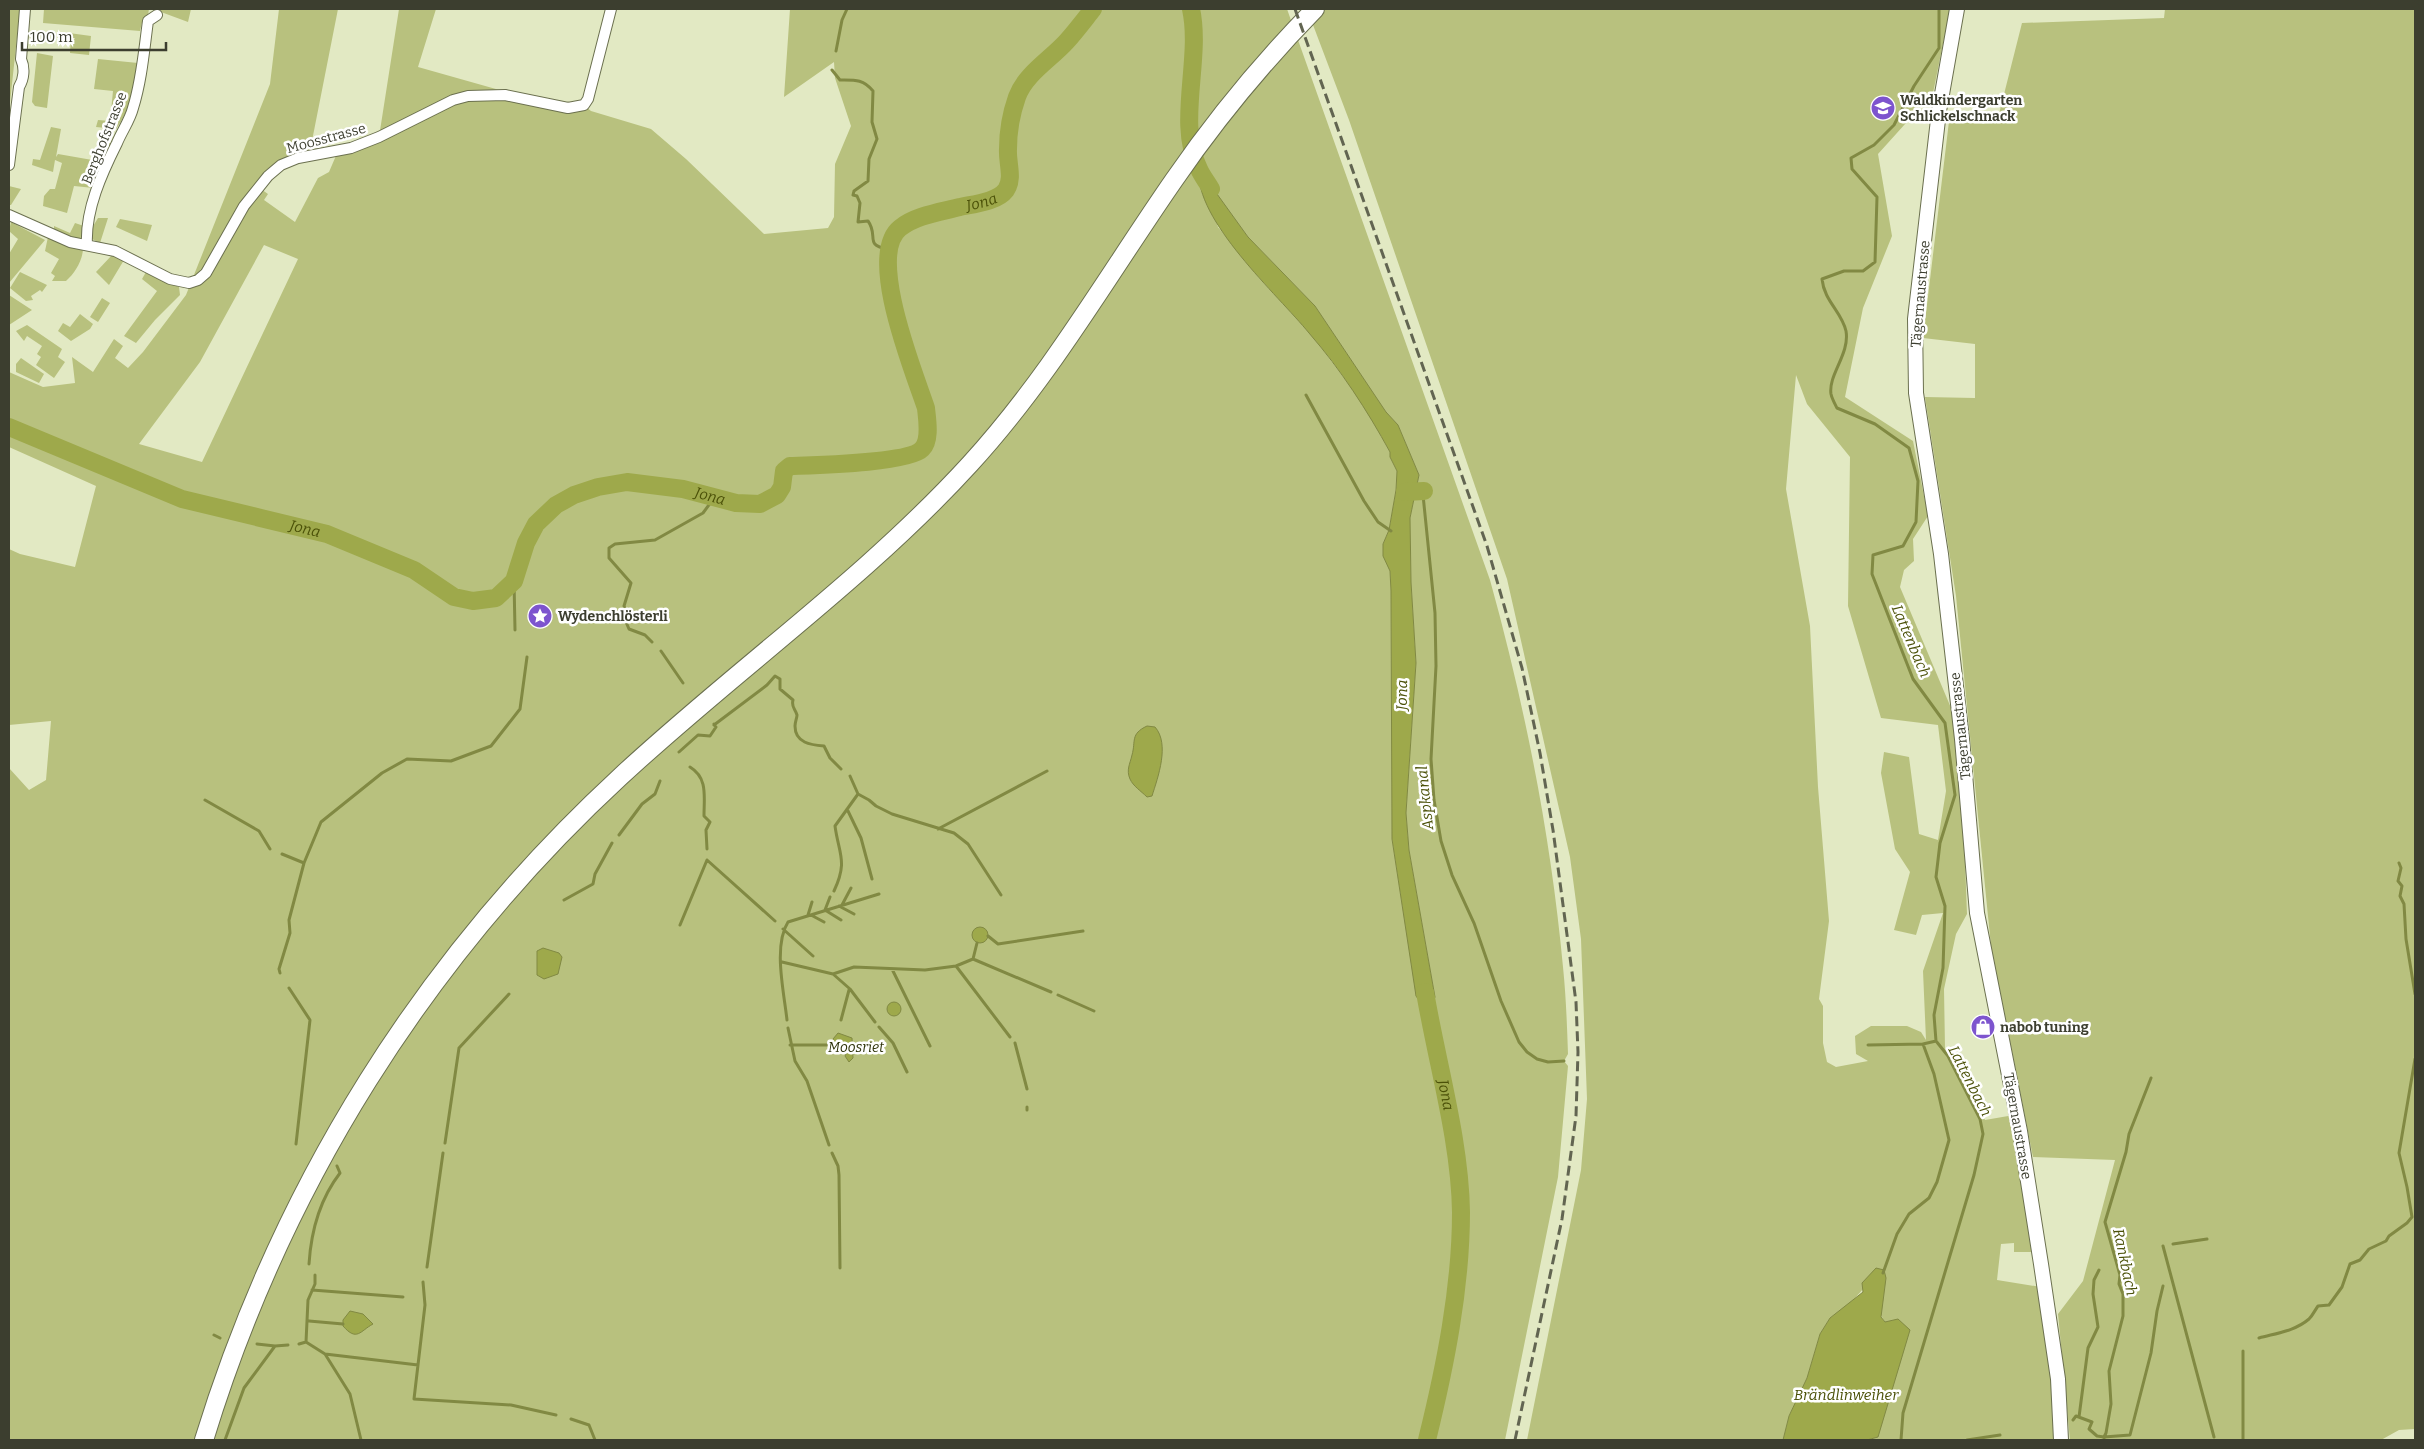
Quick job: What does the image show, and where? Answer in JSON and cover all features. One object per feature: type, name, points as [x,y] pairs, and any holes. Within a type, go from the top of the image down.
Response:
[{"type":"highway","points":[[204,1440],[251,1306],[298,1203],[365,1082],[405,1022],[453,956],[514,884],[583,811],[659,742],[865,568],[919,518],[962,473],[1009,418],[1040,377],[1176,177],[1225,110],[1254,75],[1315,9]]},
{"type":"street","points":[[9,165],[19,87],[23,82],[24,64],[21,59],[25,9]]},
{"type":"street","name":"Moosstrasse","points":[[9,215],[70,242],[115,251],[180,283],[198,280],[206,273],[228,232],[258,188],[268,176],[290,161],[351,148],[379,137],[453,100],[468,96],[504,94],[568,108],[584,105],[588,99],[611,9]]},
{"type":"street","name":"Tägernaustrasse","points":[[1957,9],[1939,111],[1915,319],[1916,393],[1941,554],[1962,739],[1977,913],[2020,1131],[2040,1254],[2058,1379],[2062,1440]]},
{"type":"street","name":"Berghofstrasse","points":[[87,245],[86,233],[94,198],[109,160],[133,109],[142,71],[148,21],[156,15]]},
{"type":"green space","points":[[9,9],[20,9],[9,112]]},
{"type":"green space","points":[[44,9],[149,9],[148,15],[143,18],[140,31],[43,23]]},
{"type":"green space","points":[[161,9],[191,9],[188,22],[161,12]]},
{"type":"green space","name":"Moosriet","points":[[279,9],[338,9],[309,156],[298,158],[258,187],[268,194],[264,200],[295,222],[318,178],[329,172],[338,151],[379,137],[399,9],[436,9],[418,67],[528,98],[584,105],[591,111],[651,129],[686,159],[764,234],[828,228],[834,217],[835,164],[851,126],[835,78],[834,62],[784,97],[790,9],[1287,9],[1490,580],[1503,627],[1525,724],[1544,821],[1563,967],[1568,1054],[1564,1061],[1568,1066],[1558,1177],[1505,1440],[9,1440],[9,768],[29,790],[46,780],[51,721],[9,725],[9,549],[20,554],[75,567],[96,486],[9,447],[9,372],[43,387],[75,383],[72,357],[93,372],[114,339],[123,346],[115,358],[128,368],[143,352],[186,295],[270,84]],"holes":[[[1199,170],[1248,237],[1315,306],[1386,412],[1398,425],[1419,475],[1410,518],[1411,582],[1416,663],[1406,813],[1409,850],[1435,997],[1403,910],[1392,839],[1391,591],[1390,571],[1383,544],[1389,530],[1396,490],[1397,471],[1390,457],[1390,452],[1363,403],[1310,333],[1260,279],[1218,227]],[[264,245],[298,259],[202,462],[139,444],[200,362]]]},
{"type":"green space","points":[[1307,9],[1950,9],[1933,93],[1878,154],[1892,236],[1863,308],[1845,397],[1913,441],[1928,516],[1913,539],[1914,561],[1904,570],[1900,587],[1954,715],[1963,808],[1967,914],[1956,934],[1944,989],[1945,1048],[1960,1066],[1985,1120],[2014,1115],[2036,1252],[2014,1252],[2014,1243],[2001,1244],[1997,1280],[2041,1287],[2053,1375],[2056,1440],[1867,1440],[1878,1437],[1885,1322],[1880,1307],[1886,1278],[1863,1289],[1850,1304],[1830,1318],[1820,1334],[1807,1378],[1789,1416],[1783,1440],[1527,1440],[1581,1170],[1587,1099],[1581,939],[1570,857],[1507,579],[1349,120]],"holes":[[[1796,375],[1807,404],[1850,457],[1848,606],[1881,718],[1938,725],[1946,791],[1938,840],[1919,834],[1909,757],[1884,752],[1881,773],[1895,849],[1910,872],[1894,930],[1916,935],[1922,915],[1943,913],[1923,971],[1926,1040],[1921,1032],[1907,1026],[1871,1026],[1855,1036],[1856,1054],[1868,1061],[1836,1067],[1827,1062],[1823,1043],[1823,1006],[1819,999],[1829,921],[1818,787],[1810,626],[1786,489]]]},
{"type":"green space","points":[[2165,9],[2415,9],[2415,1429],[2399,1430],[2381,1440],[2070,1440],[2058,1314],[2083,1281],[2115,1160],[2033,1157],[1991,946],[1956,596],[1925,397],[1975,398],[1975,344],[1923,338],[1950,113],[1999,114],[2022,23],[2164,18]]},
{"type":"green space","points":[[69,33],[91,36],[89,55],[70,53],[71,38],[68,37]]},
{"type":"green space","points":[[37,53],[53,56],[47,108],[35,106],[32,102]]},
{"type":"green space","points":[[98,59],[138,63],[128,106],[116,129],[96,127],[98,120],[110,121],[113,91],[94,89]]},
{"type":"green space","points":[[51,127],[61,129],[56,157],[58,154],[98,161],[103,142],[112,143],[94,188],[74,186],[67,213],[43,206],[44,196],[50,189],[55,189],[62,163],[55,160],[53,172],[32,165],[33,159],[40,160]]},
{"type":"green space","points":[[9,186],[21,189],[11,205],[9,205]]},
{"type":"green space","points":[[98,218],[108,218],[100,243],[92,239],[92,228]]},
{"type":"green space","points":[[120,219],[152,225],[147,241],[116,227]]},
{"type":"green space","points":[[11,222],[45,240],[9,283],[9,254],[18,239],[9,231]]},
{"type":"green space","points":[[75,223],[84,226],[80,240],[54,232],[54,226],[70,233]]},
{"type":"green space","points":[[48,237],[68,247],[83,248],[78,266],[66,281],[52,281],[55,276],[51,273],[59,259],[45,251]]},
{"type":"green space","points":[[113,254],[124,260],[109,285],[96,272]]},
{"type":"green space","points":[[20,272],[47,285],[42,292],[40,290],[31,296],[33,300],[26,301],[10,288]]},
{"type":"green space","points":[[146,272],[179,287],[180,295],[155,320],[136,343],[124,336],[157,291],[142,279]]},
{"type":"green space","points":[[9,295],[32,310],[9,325]]},
{"type":"green space","points":[[102,298],[110,303],[98,322],[90,317]]},
{"type":"green space","points":[[80,314],[93,324],[90,329],[71,341],[58,331],[63,323],[70,327]]},
{"type":"green space","points":[[27,325],[62,349],[58,357],[65,362],[54,378],[36,365],[41,357],[37,354],[42,346],[27,336],[24,341],[16,331]]},
{"type":"green space","points":[[21,358],[44,374],[39,383],[16,372],[16,364]]},
{"type":"water","points":[[1199,169],[1248,237],[1315,306],[1386,412],[1398,425],[1419,475],[1410,518],[1411,582],[1416,663],[1406,813],[1409,850],[1435,997],[1429,1014],[1416,996],[1392,839],[1391,591],[1390,571],[1383,556],[1383,544],[1389,530],[1396,490],[1397,471],[1390,457],[1390,452],[1381,436],[1343,376],[1321,347],[1240,256],[1223,233],[1210,211],[1201,189]]},
{"type":"water","points":[[1147,726],[1155,727],[1162,742],[1162,751],[1160,770],[1152,796],[1147,797],[1133,784],[1128,773],[1136,735]]},
{"type":"water","points":[[980,927],[988,935],[980,943],[972,935]]},
{"type":"water","points":[[543,948],[559,953],[562,957],[558,974],[544,979],[537,975],[537,951]]},
{"type":"water","points":[[891,1002],[897,1002],[901,1009],[897,1016],[891,1016],[887,1012],[887,1006]]},
{"type":"water","points":[[838,1033],[852,1038],[853,1058],[849,1062],[845,1056],[847,1052],[844,1045],[835,1043],[833,1039]]},
{"type":"water","name":"Brändlinweiher","points":[[1876,1268],[1884,1270],[1886,1278],[1881,1317],[1885,1322],[1898,1319],[1910,1330],[1878,1437],[1867,1440],[1783,1440],[1789,1416],[1807,1378],[1820,1334],[1830,1318],[1863,1292],[1862,1283]]},
{"type":"water","points":[[350,1311],[363,1314],[373,1324],[358,1334],[348,1331],[343,1326],[343,1320]]},
{"type":"waterway","points":[[836,51],[842,20],[847,9]]},
{"type":"waterway","name":"Jona","points":[[9,427],[182,499],[327,534],[414,570],[454,597],[473,601],[496,598],[514,581],[526,543],[536,524],[556,505],[574,495],[598,487],[627,482],[683,489],[736,503],[760,504],[777,495],[782,487],[784,471],[790,466],[881,460],[914,454],[922,449],[927,440],[926,408],[904,342],[890,287],[888,262],[891,242],[900,228],[913,220],[937,212],[991,200],[1006,190],[1010,180],[1009,130],[1017,97],[1032,74],[1061,48],[1093,9]]},
{"type":"waterway","name":"Jona","points":[[1191,9],[1194,28],[1194,49],[1189,111],[1190,132],[1193,151],[1199,169],[1211,189]]},
{"type":"waterway","name":"Lattenbach","points":[[1901,1440],[1903,1413],[1974,1175],[1983,1134],[1980,1119],[1948,1056],[1936,1041],[1934,1015],[1943,968],[1945,906],[1936,877],[1940,843],[1955,795],[1945,723],[1913,679],[1872,574],[1873,555],[1903,546],[1916,522],[1918,481],[1909,448],[1875,424],[1837,408],[1831,394],[1831,387],[1845,348],[1846,331],[1841,318],[1826,294],[1822,279],[1844,271],[1863,271],[1875,262],[1877,197],[1852,169],[1851,158],[1874,145],[1894,125],[1914,86],[1939,48],[1939,9]]},
{"type":"waterway","points":[[832,70],[840,80],[862,82],[873,91],[872,122],[877,139],[869,159],[868,181],[854,191],[853,195],[857,196],[860,203],[858,222],[868,221],[876,245],[887,249]]},
{"type":"waterway","points":[[1306,395],[1364,501],[1378,522],[1391,531]]},
{"type":"waterway","name":"Aspkanal","points":[[1422,485],[1435,613],[1436,666],[1431,759],[1434,800],[1441,841],[1452,875],[1474,923],[1501,1001],[1519,1042],[1527,1052],[1537,1059],[1548,1062],[1564,1061]]},
{"type":"waterway","points":[[1405,492],[1424,491]]},
{"type":"waterway","points":[[652,642],[645,635],[629,629],[626,622],[629,618],[624,606],[631,583],[609,558],[609,548],[615,544],[655,540],[703,513],[714,498]]},
{"type":"waterway","points":[[514,581],[515,630]]},
{"type":"waterway","points":[[661,651],[683,683]]},
{"type":"waterway","points":[[280,973],[279,969],[290,933],[289,920],[304,863],[321,822],[382,773],[407,759],[451,761],[491,746],[520,709],[527,657]]},
{"type":"waterway","points":[[714,725],[767,685],[775,676],[780,679],[780,689],[793,700],[793,706],[797,715],[795,726],[798,736],[809,744],[824,746],[830,758],[841,769]]},
{"type":"waterway","points":[[679,752],[698,735],[710,736],[716,727],[714,724]]},
{"type":"waterway","points":[[690,767],[700,776],[704,788],[704,816],[710,822],[706,830],[707,849]]},
{"type":"waterway","points":[[938,829],[1047,771]]},
{"type":"waterway","points":[[850,776],[858,794],[876,806],[892,814],[954,833],[968,844],[1001,895]]},
{"type":"waterway","points":[[619,835],[642,804],[655,794],[660,781]]},
{"type":"waterway","points":[[834,891],[842,865],[835,826],[858,794]]},
{"type":"waterway","points":[[205,800],[259,831],[270,849]]},
{"type":"waterway","points":[[847,809],[861,838],[872,879]]},
{"type":"waterway","points":[[564,900],[593,884],[595,874],[612,843]]},
{"type":"waterway","points":[[282,854],[304,863]]},
{"type":"waterway","points":[[680,925],[707,860],[775,921]]},
{"type":"waterway","points":[[2399,863],[2401,868],[2398,881],[2402,886],[2400,896],[2404,904],[2406,939],[2415,994]]},
{"type":"waterway","points":[[842,905],[851,888]]},
{"type":"waterway","points":[[787,1020],[780,956],[781,944],[788,922],[879,894]]},
{"type":"waterway","points":[[830,897],[825,910],[841,920]]},
{"type":"waterway","points":[[808,915],[812,902]]},
{"type":"waterway","points":[[839,906],[854,914]]},
{"type":"waterway","points":[[811,915],[824,922]]},
{"type":"waterway","points":[[783,929],[813,956]]},
{"type":"waterway","points":[[988,936],[998,944],[1083,931]]},
{"type":"waterway","points":[[973,959],[977,943]]},
{"type":"waterway","points":[[782,962],[833,974],[854,967],[925,970],[956,966],[973,959],[1051,992]]},
{"type":"waterway","points":[[956,966],[1010,1037]]},
{"type":"waterway","points":[[892,969],[930,1046]]},
{"type":"waterway","points":[[833,974],[850,989],[875,1022]]},
{"type":"waterway","points":[[289,988],[310,1020],[296,1144]]},
{"type":"waterway","points":[[841,1020],[849,990]]},
{"type":"waterway","name":"Jona","points":[[1425,992],[1457,1157],[1461,1212],[1458,1269],[1451,1327],[1427,1440]]},
{"type":"waterway","points":[[445,1143],[459,1048],[509,994]]},
{"type":"waterway","points":[[1058,995],[1094,1011]]},
{"type":"waterway","points":[[879,1027],[893,1043],[907,1072]]},
{"type":"waterway","points":[[788,1028],[795,1061],[807,1081],[829,1145]]},
{"type":"waterway","points":[[1868,1045],[1923,1044],[1936,1041]]},
{"type":"waterway","points":[[1015,1043],[1027,1089]]},
{"type":"waterway","points":[[1883,1273],[1897,1234],[1909,1214],[1929,1198],[1937,1182],[1949,1140],[1934,1074],[1923,1044]]},
{"type":"waterway","points":[[790,1045],[828,1045]]},
{"type":"waterway","points":[[2259,1338],[2298,1326],[2309,1319],[2318,1306],[2329,1305],[2342,1287],[2350,1264],[2360,1260],[2369,1249],[2386,1241],[2389,1236],[2412,1217],[2399,1153],[2415,1059]]},
{"type":"waterway","name":"Rankbach","points":[[2073,1420],[2076,1416],[2092,1422],[2089,1429],[2097,1436],[2104,1437],[2106,1433],[2111,1404],[2109,1371],[2123,1316],[2123,1294],[2119,1284],[2120,1275],[2105,1222],[2126,1152],[2129,1134],[2151,1078]]},
{"type":"waterway","points":[[427,1267],[443,1153]]},
{"type":"waterway","points":[[832,1153],[838,1166],[839,1175],[840,1268]]},
{"type":"waterway","points":[[309,1264],[314,1228],[327,1194],[340,1173],[337,1166]]},
{"type":"waterway","points":[[2173,1244],[2207,1239]]},
{"type":"waterway","points":[[2163,1246],[2214,1437]]},
{"type":"waterway","points":[[2079,1417],[2088,1348],[2098,1327],[2093,1294],[2094,1280],[2099,1270]]},
{"type":"waterway","points":[[299,1344],[306,1342],[308,1300],[315,1284],[315,1275]]},
{"type":"waterway","points":[[423,1282],[425,1305],[414,1399],[511,1405],[556,1415]]},
{"type":"waterway","points":[[2104,1440],[2104,1437],[2130,1435],[2151,1353],[2163,1286]]},
{"type":"waterway","points":[[312,1290],[403,1297]]},
{"type":"waterway","points":[[309,1321],[343,1324]]},
{"type":"waterway","points":[[214,1335],[220,1338]]},
{"type":"waterway","points":[[306,1342],[325,1354],[350,1394],[361,1440]]},
{"type":"waterway","points":[[257,1344],[288,1345]]},
{"type":"waterway","points":[[225,1440],[244,1388],[275,1346]]},
{"type":"waterway","points":[[2243,1351],[2243,1440]]},
{"type":"waterway","points":[[325,1354],[418,1365]]},
{"type":"waterway","points":[[571,1419],[589,1425],[595,1440]]},
{"type":"waterway","name":"Rankbach","points":[[1967,1440],[2000,1435]]},
{"type":"railway","points":[[1295,9],[1487,546],[1522,668],[1540,753],[1553,830],[1576,1002],[1578,1052],[1576,1116],[1562,1219],[1515,1440]]},
{"type":"place","name":"Waldkindergarten Schlickelschnack","points":[[1883,108]]},
{"type":"place","name":"Wydenchlösterli","points":[[540,616]]},
{"type":"place","name":"nabob tuning","points":[[1983,1027]]}]
